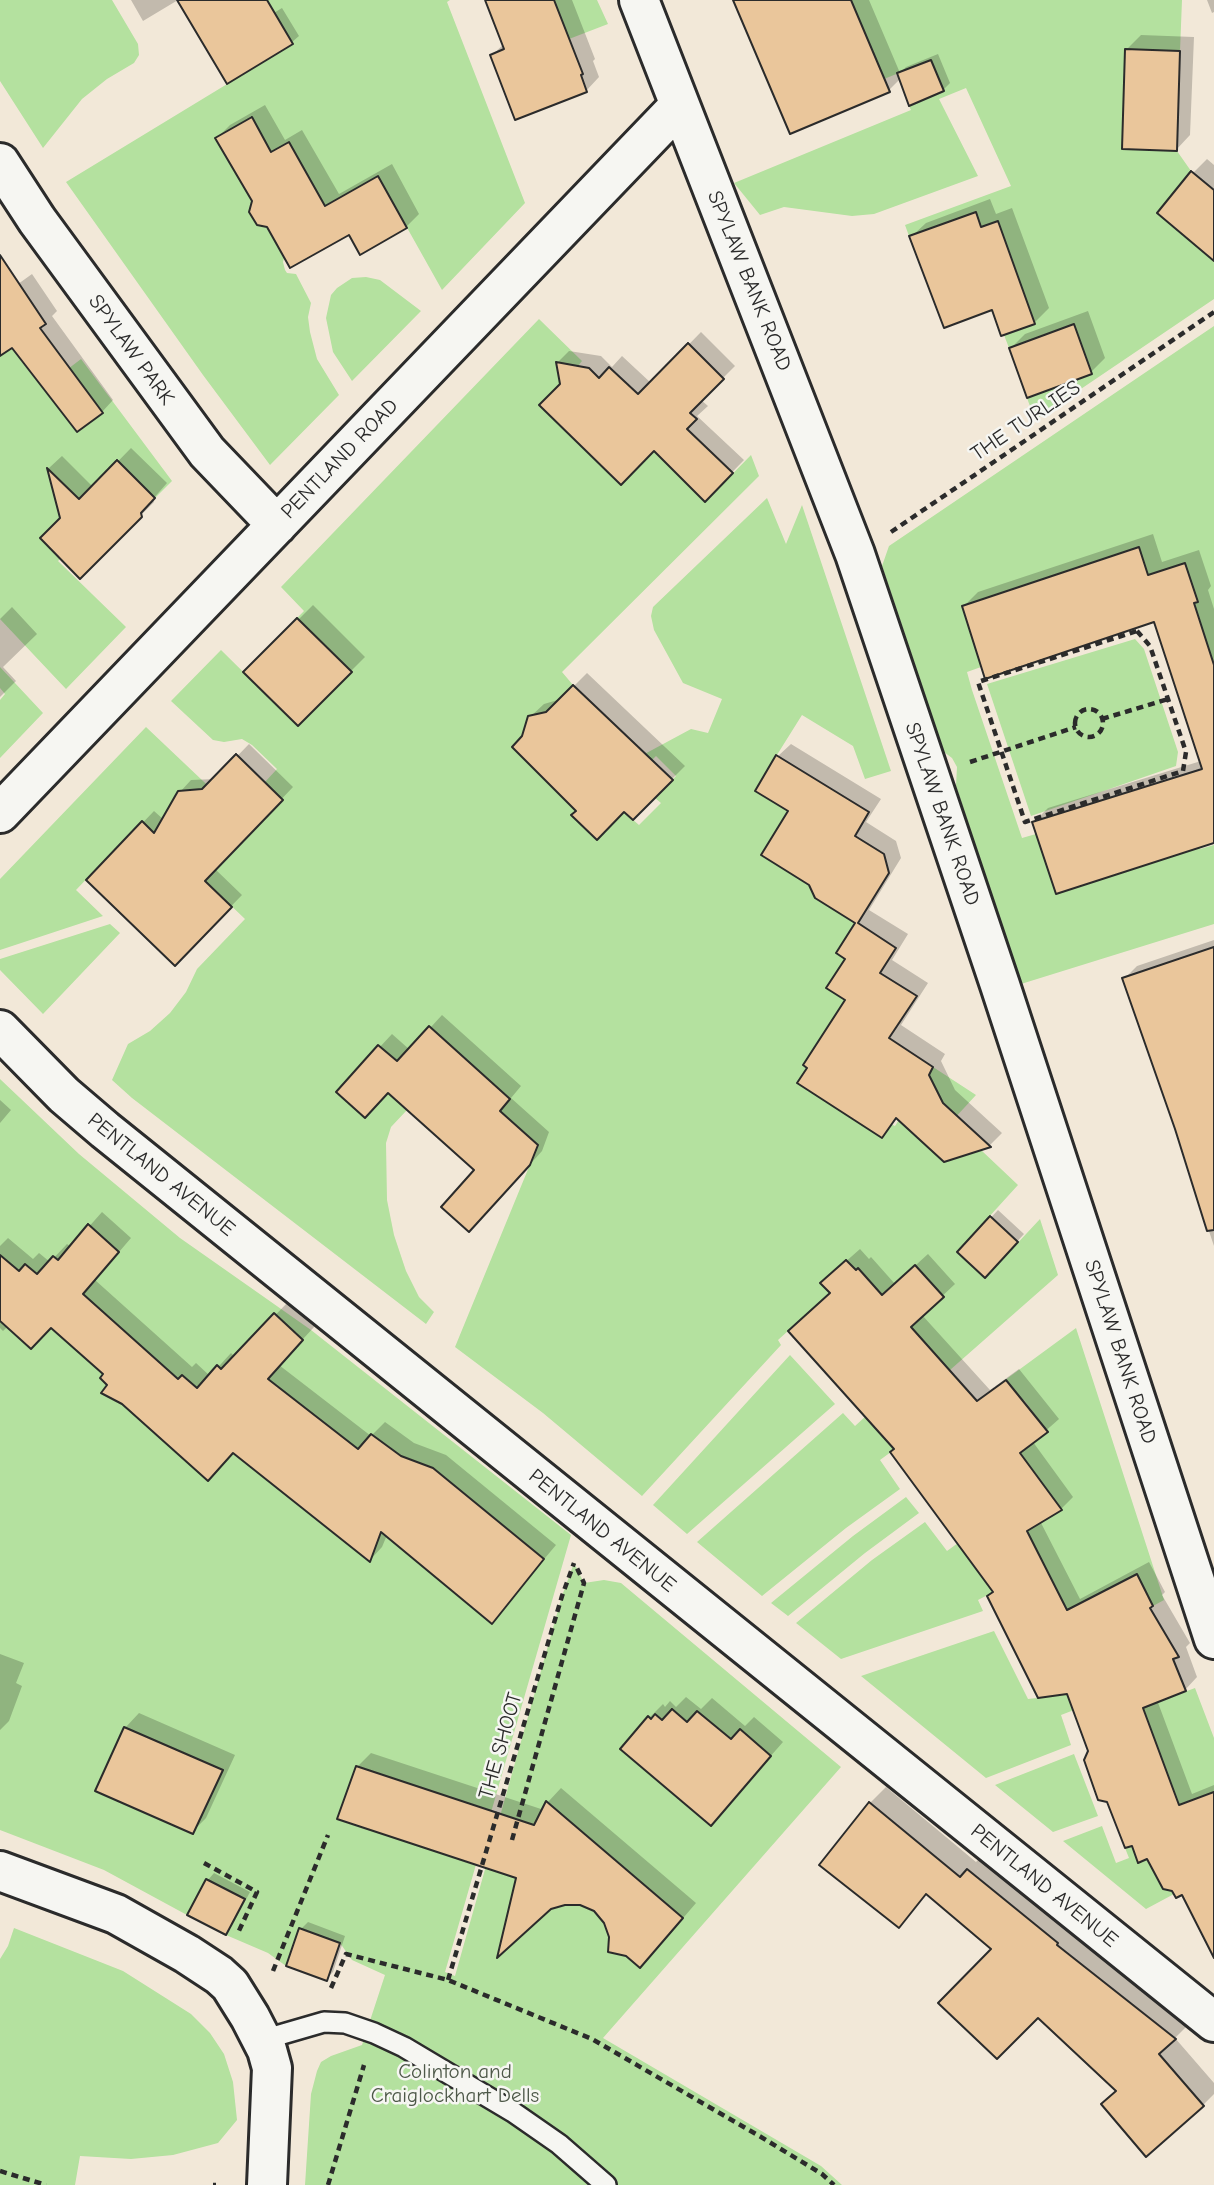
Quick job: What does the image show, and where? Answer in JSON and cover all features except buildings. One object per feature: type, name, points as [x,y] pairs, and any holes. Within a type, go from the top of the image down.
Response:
[{"type":"street","name":"SPYLAW BANK ROAD","points":[[639,0],[855,554],[1214,1639]]},
{"type":"street","name":"PENTLAND ROAD","points":[[0,813],[680,105]]},
{"type":"street","name":"SPYLAW PARK","points":[[0,163],[37,220],[206,452],[277,525]]},
{"type":"street","name":"PENTLAND AVENUE","points":[[0,1030],[64,1096],[105,1130],[1214,2022]]},
{"type":"street","points":[[0,1871],[116,1914],[187,1954],[230,1985],[270,2058],[274,2078],[267,2185]]},
{"type":"lane","points":[[256,2029],[345,2023],[374,2033],[404,2047],[513,2112],[559,2144],[606,2185]]},
{"type":"path","name":"THE TURLIES","points":[[855,554],[1214,312]]},
{"type":"path","points":[[1137,631],[1150,646],[1185,752],[1183,771],[1025,822],[1001,752],[978,682],[1137,631]]},
{"type":"path","points":[[1102,719],[1168,699]]},
{"type":"path","points":[[1085,710],[1096,711],[1102,719],[1102,729],[1093,737],[1083,735],[1076,727],[1077,717],[1085,710]]},
{"type":"path","points":[[929,776],[1076,727]]},
{"type":"path","name":"THE SHOOT","points":[[448,1980],[558,1609],[574,1563],[599,1529]]},
{"type":"path","points":[[512,1840],[584,1583],[574,1563]]},
{"type":"path","points":[[279,1960],[328,1835]]},
{"type":"path","points":[[204,1863],[257,1892],[235,1938]]},
{"type":"path","points":[[315,2024],[346,1954],[448,1980],[592,2039],[761,2137],[822,2174],[834,2185]]},
{"type":"path","points":[[328,2185],[374,2033]]},
{"type":"path","points":[[0,2171],[46,2185]]},
{"type":"green space","points":[[0,0],[112,0],[138,44],[139,55],[134,63],[107,79],[82,99],[43,148],[0,81]]},
{"type":"green space","points":[[216,0],[450,0],[447,2],[525,203],[442,290],[378,176],[325,206],[289,142],[271,152],[252,117],[215,138],[253,203],[249,212],[257,225],[266,226],[284,258],[285,270],[287,273],[296,274],[311,303],[308,317],[317,359],[339,395],[270,465],[66,182],[293,44]]},
{"type":"green space","points":[[554,0],[597,0],[608,24],[569,39]]},
{"type":"green space","points":[[851,0],[1182,0],[1180,51],[1125,49],[1122,149],[1177,151],[1191,171],[1157,213],[1214,261],[1214,299],[1035,420],[1027,398],[1092,373],[1074,324],[1009,348],[1004,335],[1028,326],[1019,278],[998,221],[981,227],[975,212],[909,236],[905,225],[1011,186],[966,88],[939,99],[978,176],[874,214],[852,216],[784,207],[760,215],[734,183],[911,110],[909,106],[944,91],[931,60],[884,79]]},
{"type":"green space","points":[[352,278],[380,280],[421,311],[352,381],[333,352],[326,318],[331,295],[337,288]]},
{"type":"green space","points":[[539,319],[582,361],[578,366],[566,364],[560,384],[540,406],[620,485],[663,441],[687,429],[710,452],[683,480],[705,502],[751,455],[759,476],[562,672],[573,685],[512,747],[576,811],[572,815],[597,840],[624,812],[639,825],[661,803],[655,798],[676,776],[656,756],[635,777],[639,757],[691,729],[708,733],[722,699],[683,683],[654,630],[651,616],[653,607],[767,498],[786,544],[802,505],[891,771],[865,779],[853,746],[802,715],[755,790],[788,811],[762,855],[806,882],[856,922],[836,953],[845,959],[826,988],[854,1006],[834,1018],[803,1065],[807,1068],[798,1083],[895,1126],[933,1067],[976,1095],[928,1147],[981,1150],[1018,1185],[957,1252],[986,1277],[1040,1219],[1058,1275],[892,1421],[906,1441],[880,1460],[900,1489],[846,1528],[762,1596],[697,1542],[843,1413],[855,1426],[934,1354],[907,1324],[918,1320],[943,1297],[915,1266],[887,1290],[886,1299],[858,1268],[856,1270],[846,1260],[821,1283],[830,1293],[778,1340],[781,1345],[642,1496],[543,1413],[455,1347],[538,1145],[500,1111],[510,1099],[429,1027],[397,1061],[378,1045],[341,1087],[341,1096],[360,1114],[370,1113],[388,1093],[407,1110],[391,1127],[386,1143],[387,1200],[394,1235],[406,1271],[419,1297],[434,1312],[426,1324],[112,1080],[128,1044],[150,1031],[170,1013],[186,992],[197,969],[245,919],[200,876],[218,868],[283,800],[265,782],[277,769],[252,745],[242,739],[224,742],[213,740],[171,701],[221,650],[298,726],[352,672],[297,618],[304,611],[281,587]]},
{"type":"green space","points":[[1214,326],[1214,665],[1194,603],[1198,601],[1185,564],[1148,575],[1139,548],[962,606],[981,667],[967,672],[972,690],[1022,838],[1036,834],[1056,894],[1074,888],[1112,847],[1122,873],[1153,863],[1144,837],[1191,822],[1200,849],[1214,845],[1214,924],[1021,984],[956,786],[957,767],[952,758],[944,752],[882,566],[889,546]]},
{"type":"green space","points":[[14,346],[23,359],[21,361],[43,388],[81,359],[172,481],[155,498],[117,460],[73,504],[64,503],[58,510],[60,518],[41,537],[61,558],[58,561],[126,627],[66,689],[0,619],[0,356]]},
{"type":"green space","points":[[1135,639],[1144,649],[1178,752],[1176,766],[1031,816],[987,684]]},
{"type":"green space","points":[[0,667],[43,713],[0,758],[0,700],[5,694],[0,688]]},
{"type":"green space","points":[[146,727],[222,799],[173,851],[142,821],[76,890],[103,916],[0,950],[0,879]]},
{"type":"green space","points":[[110,924],[120,933],[43,1014],[0,970],[0,959]]},
{"type":"green space","name":"Colinton and Craiglockhart Dells","points":[[0,1079],[79,1154],[180,1238],[311,1330],[571,1535],[445,1972],[455,1976],[562,1596],[574,1563],[584,1583],[604,1580],[621,1583],[841,1767],[603,2038],[821,2166],[842,2185],[305,2185],[311,2094],[317,2071],[321,2062],[331,2056],[362,2045],[385,1975],[352,1960],[340,1943],[300,1928],[286,1966],[268,1953],[226,1935],[244,1899],[206,1880],[187,1915],[104,1870],[0,1830]]},
{"type":"green space","points":[[1076,1328],[1164,1600],[1153,1606],[1136,1574],[1067,1610],[1044,1566],[978,1600],[983,1611],[841,1659],[796,1623],[872,1560],[925,1522],[947,1551],[958,1543],[973,1564],[1062,1510],[1015,1457],[1048,1432],[1010,1385],[1001,1383]]},
{"type":"green space","points":[[790,1355],[835,1404],[687,1534],[653,1505]]},
{"type":"green space","points":[[906,1497],[919,1513],[788,1616],[771,1603],[853,1536]]},
{"type":"green space","points":[[994,1631],[1028,1699],[1134,1687],[1061,1715],[1071,1745],[986,1778],[861,1676]]},
{"type":"green space","points":[[1195,1688],[1214,1738],[1214,1792],[1178,1805],[1142,1708]]},
{"type":"green space","points":[[1074,1754],[1098,1816],[1053,1832],[995,1785]]},
{"type":"green space","points":[[1102,1826],[1116,1863],[1129,1858],[1125,1848],[1132,1846],[1138,1863],[1214,1827],[1162,1872],[1158,1880],[1163,1889],[1172,1890],[1174,1894],[1146,1909],[1063,1841]]},
{"type":"green space","points":[[14,1928],[123,1971],[191,2014],[210,2033],[224,2054],[233,2082],[237,2120],[218,2143],[173,2155],[131,2159],[80,2156],[75,2185],[0,2185],[0,1959]]}]
